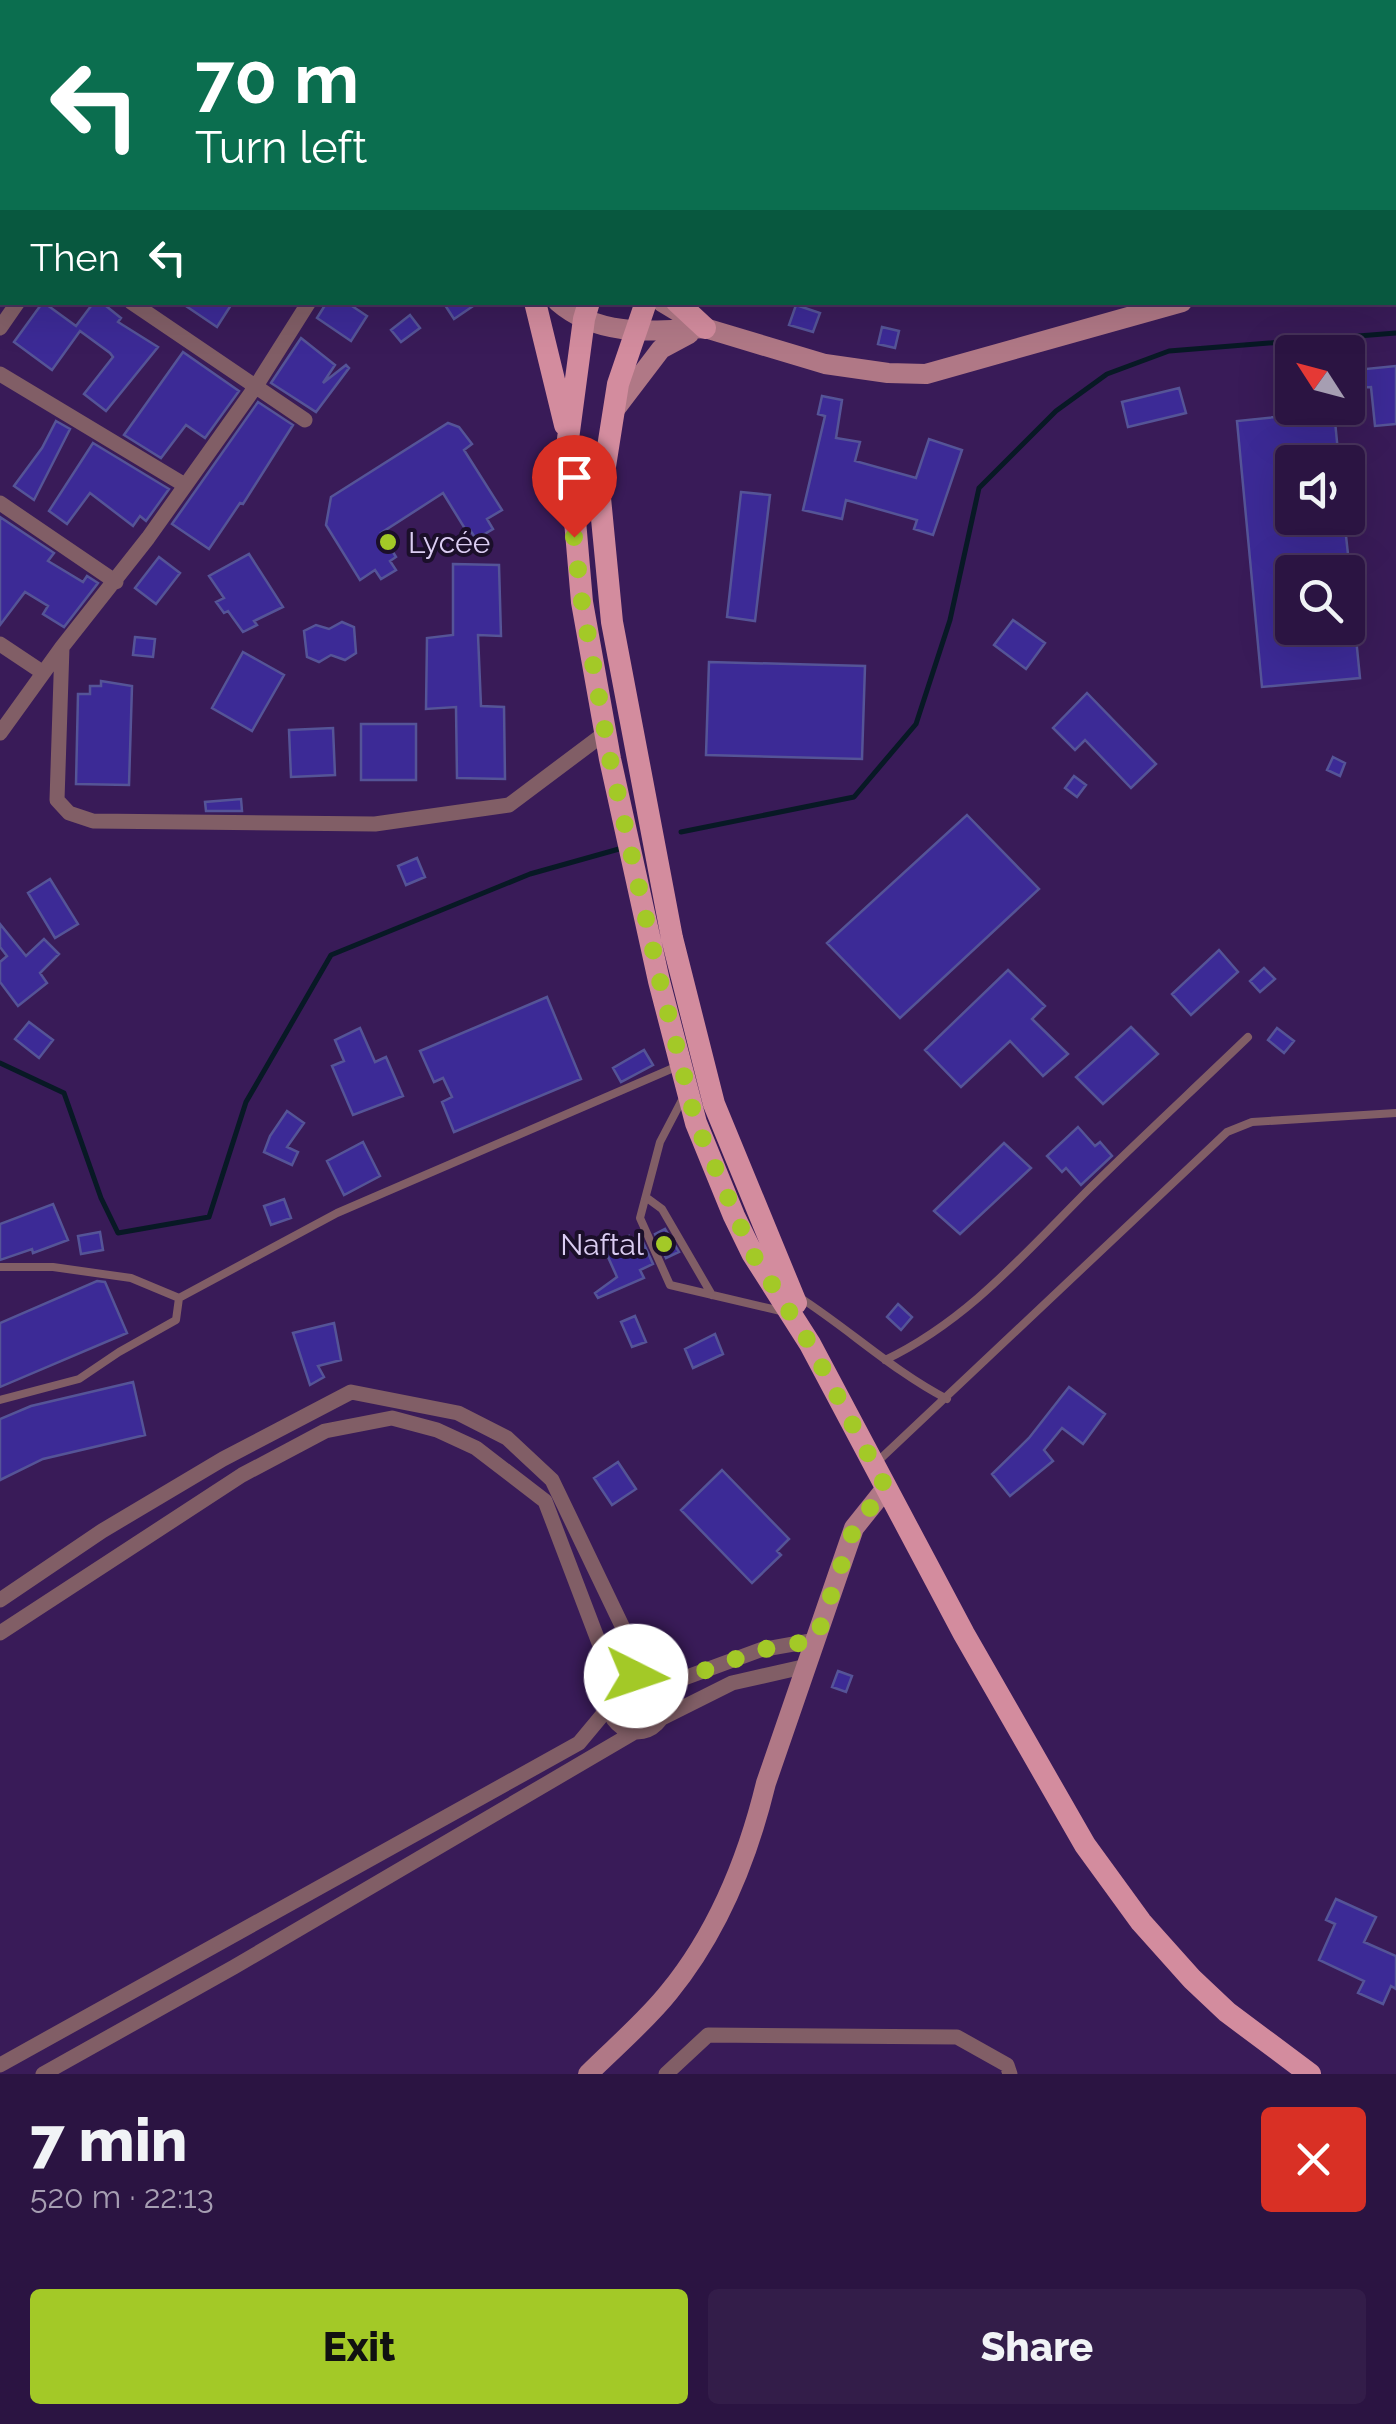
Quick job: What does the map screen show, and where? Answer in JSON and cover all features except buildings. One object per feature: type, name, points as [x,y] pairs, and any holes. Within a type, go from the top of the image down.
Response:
[{"type":"main road","points":[[535,305],[568,439],[582,602],[605,733],[696,1123],[742,1232],[791,1302]]},
{"type":"main road","points":[[645,305],[618,384],[600,498],[610,605],[672,938],[714,1104],[810,1344],[972,1650],[1084,1845],[1141,1922],[1192,1979],[1227,2012],[1310,2074]]},
{"type":"main road","points":[[667,305],[705,328],[825,364],[926,374],[1171,305]]},
{"type":"main road","points":[[680,305],[705,328]]},
{"type":"main road","points":[[568,439],[587,311],[636,333],[705,328]]},
{"type":"main road","points":[[612,414],[660,348],[705,328]]},
{"type":"main road","points":[[588,2074],[668,1994],[703,1946],[756,1824],[766,1784],[854,1528],[886,1488]]},
{"type":"street","points":[[0,328],[16,305]]},
{"type":"street","points":[[135,305],[305,420]]},
{"type":"street","points":[[0,732],[42,672],[116,582],[256,386],[307,305]]},
{"type":"street","points":[[0,374],[184,484]]},
{"type":"street","points":[[0,503],[116,582]]},
{"type":"street","points":[[0,644],[42,672]]},
{"type":"street","points":[[62,647],[58,800],[68,813],[93,820],[375,824],[510,806],[605,733]]},
{"type":"street","points":[[0,1600],[102,1531],[193,1477],[351,1392],[458,1413],[507,1438],[552,1480],[624,1630],[636,1676]]},
{"type":"street","points":[[0,1633],[242,1475],[326,1432],[392,1418],[436,1430],[476,1448],[545,1501],[604,1656],[619,1683]]},
{"type":"street","points":[[660,1687],[760,1650],[816,1640]]},
{"type":"street","points":[[43,2074],[234,1967],[634,1732],[652,1728],[662,1718],[732,1683],[808,1666]]},
{"type":"street","points":[[0,2065],[579,1744],[609,1707],[619,1683],[636,1676],[660,1687],[666,1704],[662,1718]]},
{"type":"street","points":[[609,1707],[616,1724],[634,1732]]},
{"type":"street","points":[[666,2074],[708,2035],[956,2037],[1007,2064],[1010,2074]]},
{"type":"lane","points":[[885,1360],[921,1343],[1004,1278],[1087,1191],[1248,1037]]},
{"type":"lane","points":[[180,1298],[337,1212],[682,1065]]},
{"type":"lane","points":[[688,1090],[660,1142],[640,1218],[670,1285],[712,1295],[791,1302],[828,1316],[908,1379],[947,1399]]},
{"type":"lane","points":[[874,1465],[1227,1132],[1252,1122],[1396,1113]]},
{"type":"lane","points":[[647,1198],[662,1208],[712,1295]]},
{"type":"lane","points":[[0,1267],[53,1267],[131,1278],[180,1298]]},
{"type":"lane","points":[[0,1400],[80,1380],[118,1352],[176,1320],[180,1298]]},
{"type":"waterway","points":[[681,832],[854,797],[916,724],[950,620],[979,488],[1056,411],[1107,374],[1169,351],[1396,333]]},
{"type":"waterway","points":[[0,1063],[64,1093],[101,1198],[118,1233],[209,1217],[246,1102],[331,955],[530,874],[619,849]]},
{"type":"place","name":"Lycée","points":[[388,542]]},
{"type":"place","name":"Naftal","points":[[664,1244]]},
{"type":"route","points":[[574,537],[610,759],[696,1123],[752,1253],[810,1344],[886,1488],[854,1528],[816,1640],[760,1650],[660,1687],[636,1676]]}]
